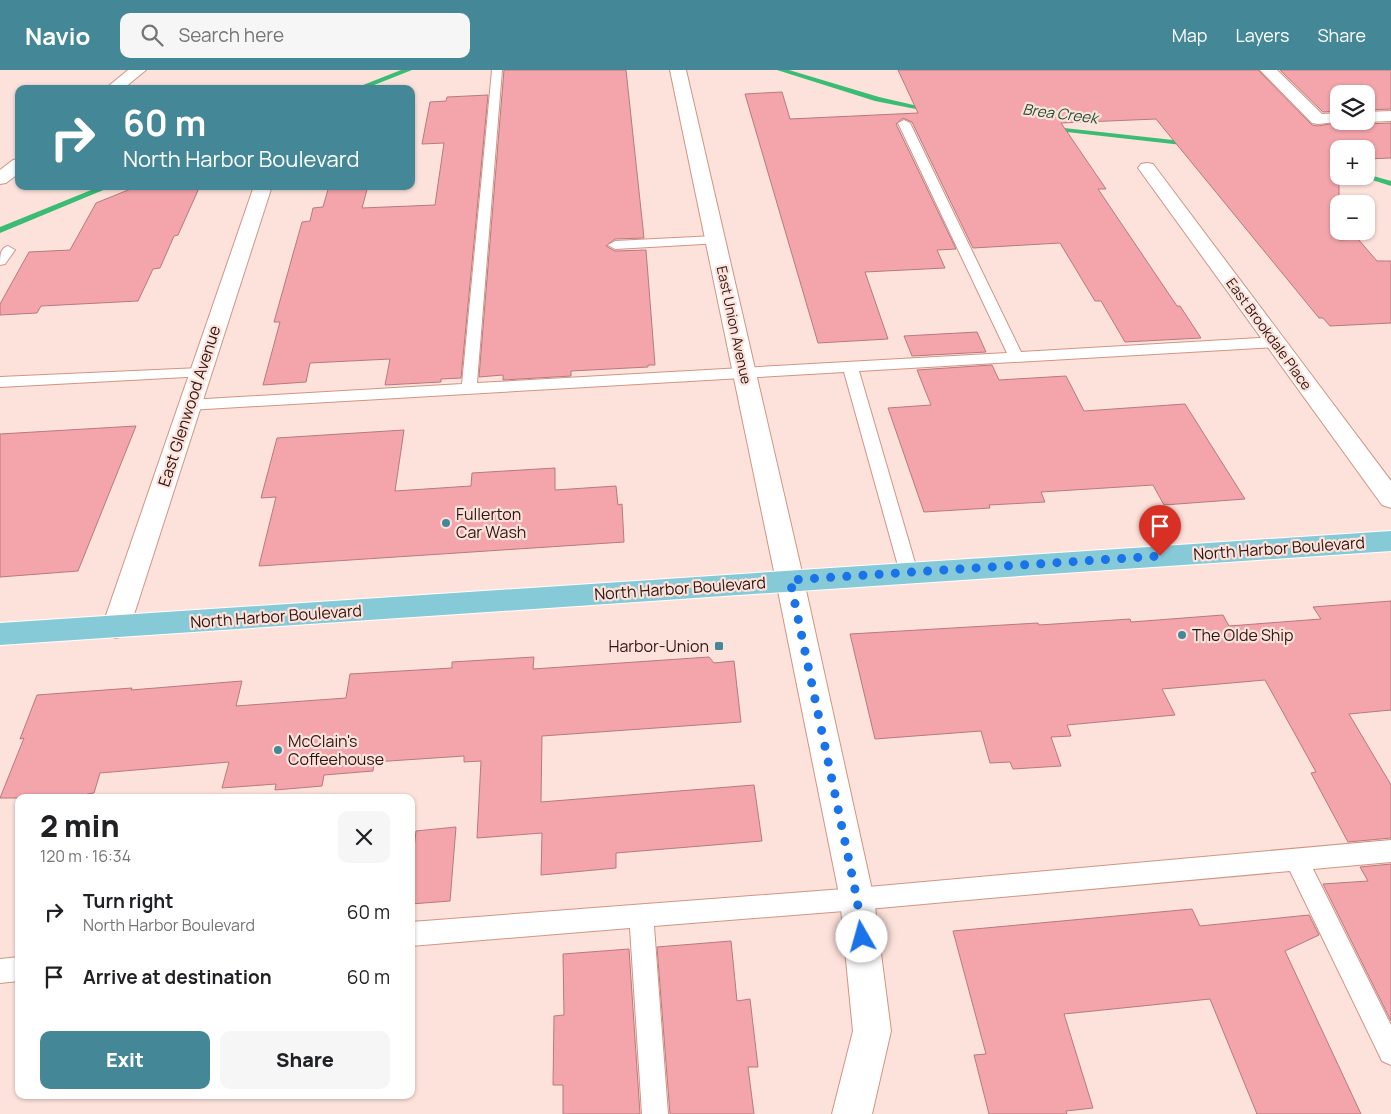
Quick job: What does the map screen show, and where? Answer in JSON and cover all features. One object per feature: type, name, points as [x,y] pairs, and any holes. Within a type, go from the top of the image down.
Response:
[{"type":"main road","name":"North Harbor Boulevard","points":[[0,634],[1391,541]]},
{"type":"street","points":[[118,85],[138,70]]},
{"type":"street","name":"East Union Avenue","points":[[678,70],[790,580],[857,899],[872,1031],[852,1114]]},
{"type":"street","points":[[1268,70],[1318,119],[1330,118]]},
{"type":"street","points":[[1375,117],[1391,116]]},
{"type":"street","points":[[0,179],[15,167]]},
{"type":"street","name":"East Brookdale Place","points":[[1146,168],[1391,499]]},
{"type":"street","name":"East Glenwood Avenue","points":[[116,627],[262,190]]},
{"type":"lane","points":[[469,389],[496,70]]},
{"type":"lane","points":[[904,123],[1016,357]]},
{"type":"lane","points":[[614,245],[715,240]]},
{"type":"lane","points":[[189,405],[1275,342]]},
{"type":"lane","points":[[850,367],[909,573]]},
{"type":"lane","points":[[0,382],[200,373]]},
{"type":"lane","points":[[415,934],[857,899],[1391,852]]},
{"type":"lane","points":[[1297,860],[1391,1052]]},
{"type":"lane","points":[[641,916],[655,1114]]},
{"type":"lane","points":[[0,971],[15,969]]},
{"type":"building","points":[[504,70],[626,70],[644,238],[615,239],[606,246],[615,251],[646,250],[655,365],[571,371],[571,376],[503,380],[503,375],[479,377]]},
{"type":"building","points":[[898,70],[1258,70],[1312,125],[1330,124],[1330,130],[1375,130],[1375,124],[1391,123],[1391,158],[1375,159],[1375,140],[1330,140],[1330,185],[1339,185],[1339,195],[1330,195],[1330,240],[1359,240],[1377,261],[1391,261],[1391,323],[1330,326],[1323,318],[1319,318],[1156,119],[1061,123],[1106,189],[1098,189],[1177,306],[1180,306],[1201,338],[1125,342],[1101,301],[1095,301],[1060,243],[973,248],[912,122],[903,118],[896,124],[956,249],[937,250],[945,268],[865,272],[888,339],[818,343],[745,94],[782,92],[790,119],[918,113]]},
{"type":"building","points":[[1280,70],[1391,70],[1391,109],[1375,110],[1375,85],[1330,85],[1330,112],[1323,112]]},
{"type":"building","points":[[488,95],[461,378],[441,379],[441,382],[385,385],[390,359],[310,363],[306,382],[263,385],[280,322],[274,322],[302,222],[310,221],[313,208],[323,207],[328,190],[367,190],[362,208],[435,205],[444,143],[422,144],[430,102],[446,101],[447,97]]},
{"type":"building","points":[[128,190],[198,190],[178,235],[174,236],[160,268],[153,269],[138,301],[41,306],[37,313],[0,315],[0,304],[29,252],[70,250],[96,203]]},
{"type":"building","points":[[977,332],[986,352],[912,356],[904,336]]},
{"type":"building","points":[[992,365],[999,380],[1066,376],[1084,411],[1185,404],[1245,499],[1164,505],[1153,485],[1041,492],[1045,502],[989,505],[990,508],[924,512],[888,408],[931,405],[917,370]]},
{"type":"building","points":[[136,426],[78,571],[0,577],[0,434]]},
{"type":"building","name":"Fullerton Car Wash","points":[[404,430],[395,491],[471,486],[472,473],[555,468],[555,490],[616,486],[618,505],[622,504],[624,542],[259,566],[276,497],[261,498],[277,438]]},
{"type":"building","points":[[1391,601],[1391,710],[1349,714],[1391,785],[1391,838],[1348,842],[1311,773],[1316,772],[1265,680],[1162,689],[1175,715],[1067,725],[1071,736],[1051,737],[1061,766],[1013,769],[1010,762],[990,763],[981,731],[875,739],[850,634],[1130,619],[1131,622],[1223,615],[1229,626],[1321,619],[1313,607]]},
{"type":"building","points":[[534,657],[533,669],[709,657],[714,663],[734,661],[741,722],[542,736],[541,802],[754,785],[762,841],[616,853],[616,868],[541,875],[542,833],[477,838],[481,761],[464,762],[464,756],[374,762],[373,771],[324,775],[322,786],[275,790],[276,784],[222,788],[229,762],[100,773],[94,793],[15,794],[15,798],[0,798],[24,738],[20,739],[37,695],[242,681],[236,706],[346,698],[350,674],[452,668],[452,662]]},
{"type":"building","points":[[456,827],[450,901],[415,904],[416,831]]},
{"type":"building","points":[[1391,864],[1391,1021],[1323,884],[1368,881],[1360,867]]},
{"type":"building","points":[[1192,909],[1200,926],[1309,915],[1319,935],[1285,951],[1361,1114],[1257,1114],[1210,999],[1064,1014],[1093,1108],[1066,1111],[1067,1114],[989,1114],[974,1055],[986,1054],[953,931]]},
{"type":"building","points":[[731,941],[737,1001],[750,999],[758,1067],[748,1067],[754,1114],[670,1114],[657,947]]},
{"type":"building","points":[[629,949],[640,1114],[563,1114],[563,1085],[553,1085],[554,1016],[564,1015],[563,954]]},
{"type":"waterway","name":"Brea Creek","points":[[367,85],[408,70]]},
{"type":"waterway","name":"Brea Creek","points":[[781,70],[878,99],[931,110]]},
{"type":"waterway","name":"Brea Creek","points":[[1049,128],[1191,144]]},
{"type":"waterway","name":"Brea Creek","points":[[1375,179],[1391,184]]},
{"type":"waterway","name":"Brea Creek","points":[[0,230],[99,190]]},
{"type":"place","name":"Fullerton Car Wash","points":[[446,523]]},
{"type":"place","name":"The Olde Ship","points":[[1182,635]]},
{"type":"place","name":"Harbor-Union","points":[[719,646]]},
{"type":"place","name":"McClain's Coffeehouse","points":[[278,750]]},
{"type":"route","points":[[862,937],[857,899],[790,580],[1160,556]]}]
